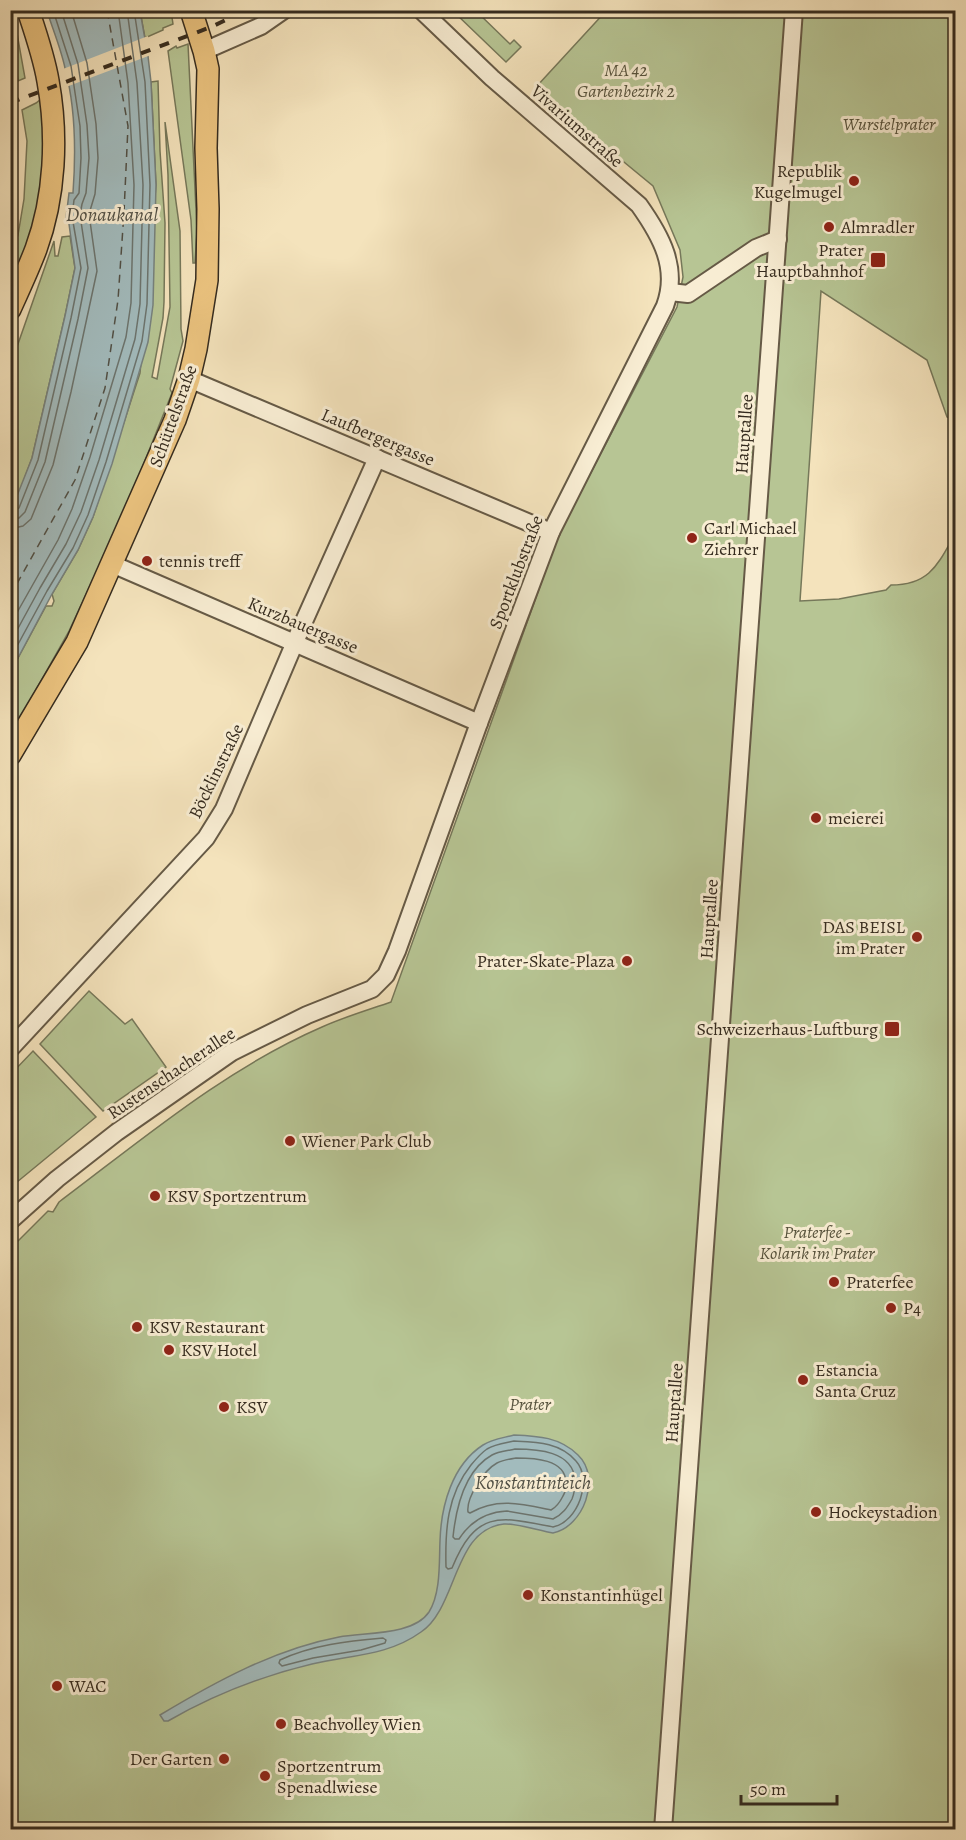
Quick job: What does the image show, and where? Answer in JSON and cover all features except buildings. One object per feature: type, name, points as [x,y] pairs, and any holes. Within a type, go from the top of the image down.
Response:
[{"type":"main road","points":[[10,309],[36,249],[45,219],[53,161],[53,131],[48,82],[28,10]]},
{"type":"main road","name":"Schüttelstraße","points":[[10,756],[77,642],[175,420],[189,379],[207,280],[208,209],[206,148],[208,69],[191,10]]},
{"type":"street","points":[[204,51],[261,26],[284,10]]},
{"type":"street","name":"Vivariumstraße","points":[[422,10],[564,143],[639,205],[649,219],[670,267],[670,292]]},
{"type":"street","name":"Hauptallee","points":[[663,1830],[794,10]]},
{"type":"street","points":[[670,292],[688,294],[749,252],[777,238]]},
{"type":"street","name":"Sportklubstraße","points":[[372,989],[386,975],[397,951],[551,532],[670,292]]},
{"type":"street","name":"Laufbergergasse","points":[[189,379],[551,532]]},
{"type":"street","name":"Böcklinstraße","points":[[14,1038],[206,838],[224,809],[377,458]]},
{"type":"street","name":"Kurzbauergasse","points":[[112,564],[479,723]]},
{"type":"street","name":"Rustenschacherallee","points":[[10,1221],[57,1179],[117,1132],[232,1052],[307,1015],[372,989]]},
{"type":"green space","points":[[10,11],[13,11],[25,78],[18,81],[11,30]]},
{"type":"green space","points":[[140,11],[171,11],[173,24],[145,38]]},
{"type":"green space","points":[[457,11],[476,11],[510,44],[514,40],[521,47],[506,62],[455,13]]},
{"type":"green space","name":"Prater","points":[[606,11],[955,11],[955,421],[947,417],[927,360],[821,291],[800,601],[839,599],[886,590],[891,585],[915,581],[924,577],[938,563],[955,534],[955,1829],[11,1829],[11,1248],[48,1211],[53,1212],[59,1202],[218,1084],[286,1044],[330,1023],[391,1002],[558,536],[677,307],[683,277],[680,250],[653,186],[579,125],[537,86]]},
{"type":"green space","points":[[188,44],[197,231],[195,263],[193,263],[191,220],[168,51],[176,46],[177,48]]},
{"type":"green space","points":[[158,81],[165,223],[164,302],[152,377],[157,379],[170,307],[165,122],[180,231],[183,341],[170,389],[172,393],[124,513],[69,631],[11,734],[11,671],[46,606],[52,606],[54,601],[52,594],[78,550],[93,517],[140,373],[156,185],[151,82]]},
{"type":"green space","points":[[45,96],[49,125],[37,216],[11,292],[11,253],[18,235],[24,199],[27,141],[22,110]]},
{"type":"green space","points":[[70,236],[75,268],[32,458],[17,499],[11,494],[11,364],[54,241],[55,256],[58,256],[62,237]]},
{"type":"green space","points":[[89,991],[125,1024],[132,1019],[166,1067],[103,1111],[40,1044]]},
{"type":"green space","points":[[33,1051],[96,1117],[11,1187],[11,1074]]},
{"type":"water","name":"Donaukanal","points":[[47,11],[140,11],[151,82],[156,185],[153,305],[148,342],[112,464],[93,517],[78,550],[11,671],[11,511],[32,458],[75,268],[69,224],[66,218],[69,193],[73,193],[75,146],[73,115],[69,83]]},
{"type":"water","name":"Konstantinteich","points":[[514,1435],[540,1437],[564,1444],[578,1455],[585,1465],[589,1488],[586,1500],[573,1522],[553,1533],[509,1524],[487,1529],[475,1539],[465,1554],[433,1620],[421,1632],[408,1640],[368,1654],[312,1664],[275,1674],[238,1687],[164,1721],[160,1715],[224,1679],[269,1658],[315,1642],[387,1632],[422,1620],[429,1612],[436,1596],[441,1528],[450,1487],[472,1453],[494,1440]]},
{"type":"pier","points":[[148,36],[151,55],[66,87],[63,69]]},
{"type":"ferry route","points":[[10,596],[75,480],[105,388],[118,300],[128,126],[107,10]]},
{"type":"railway","points":[[10,103],[211,27],[247,10]]},
{"type":"place","name":"Republik Kugelmugel","points":[[854,181]]},
{"type":"place","name":"Almradler","points":[[829,227]]},
{"type":"place","name":"Prater Hauptbahnhof","points":[[878,260]]},
{"type":"place","name":"Carl Michael Ziehrer","points":[[692,538]]},
{"type":"place","name":"tennis treff","points":[[147,561]]},
{"type":"place","name":"meierei","points":[[816,818]]},
{"type":"place","name":"DAS BEISL im Prater","points":[[917,937]]},
{"type":"place","name":"Prater-Skate-Plaza","points":[[627,961]]},
{"type":"place","name":"Schweizerhaus-Luftburg","points":[[892,1029]]},
{"type":"place","name":"Wiener Park Club","points":[[290,1141]]},
{"type":"place","name":"KSV Sportzentrum","points":[[155,1196]]},
{"type":"place","name":"Praterfee","points":[[834,1282]]},
{"type":"place","name":"P4","points":[[891,1308]]},
{"type":"place","name":"KSV Restaurant","points":[[137,1327]]},
{"type":"place","name":"KSV Hotel","points":[[169,1350]]},
{"type":"place","name":"Estancia Santa Cruz","points":[[803,1380]]},
{"type":"place","name":"KSV","points":[[224,1407]]},
{"type":"place","name":"Hockeystadion","points":[[816,1512]]},
{"type":"place","name":"Konstantinhügel","points":[[528,1595]]},
{"type":"place","name":"WAC","points":[[57,1686]]},
{"type":"place","name":"Beachvolley Wien","points":[[281,1724]]},
{"type":"place","name":"Der Garten","points":[[224,1759]]},
{"type":"place","name":"Sportzentrum Spenadlwiese","points":[[265,1776]]},
{"type":"park label","name":"MA 42 Gartenbezirk 2","points":[[626,80]]},
{"type":"park label","name":"Wurstelprater","points":[[889,124]]},
{"type":"park label","name":"Praterfee - Kolarik im Prater","points":[[817,1242]]}]
